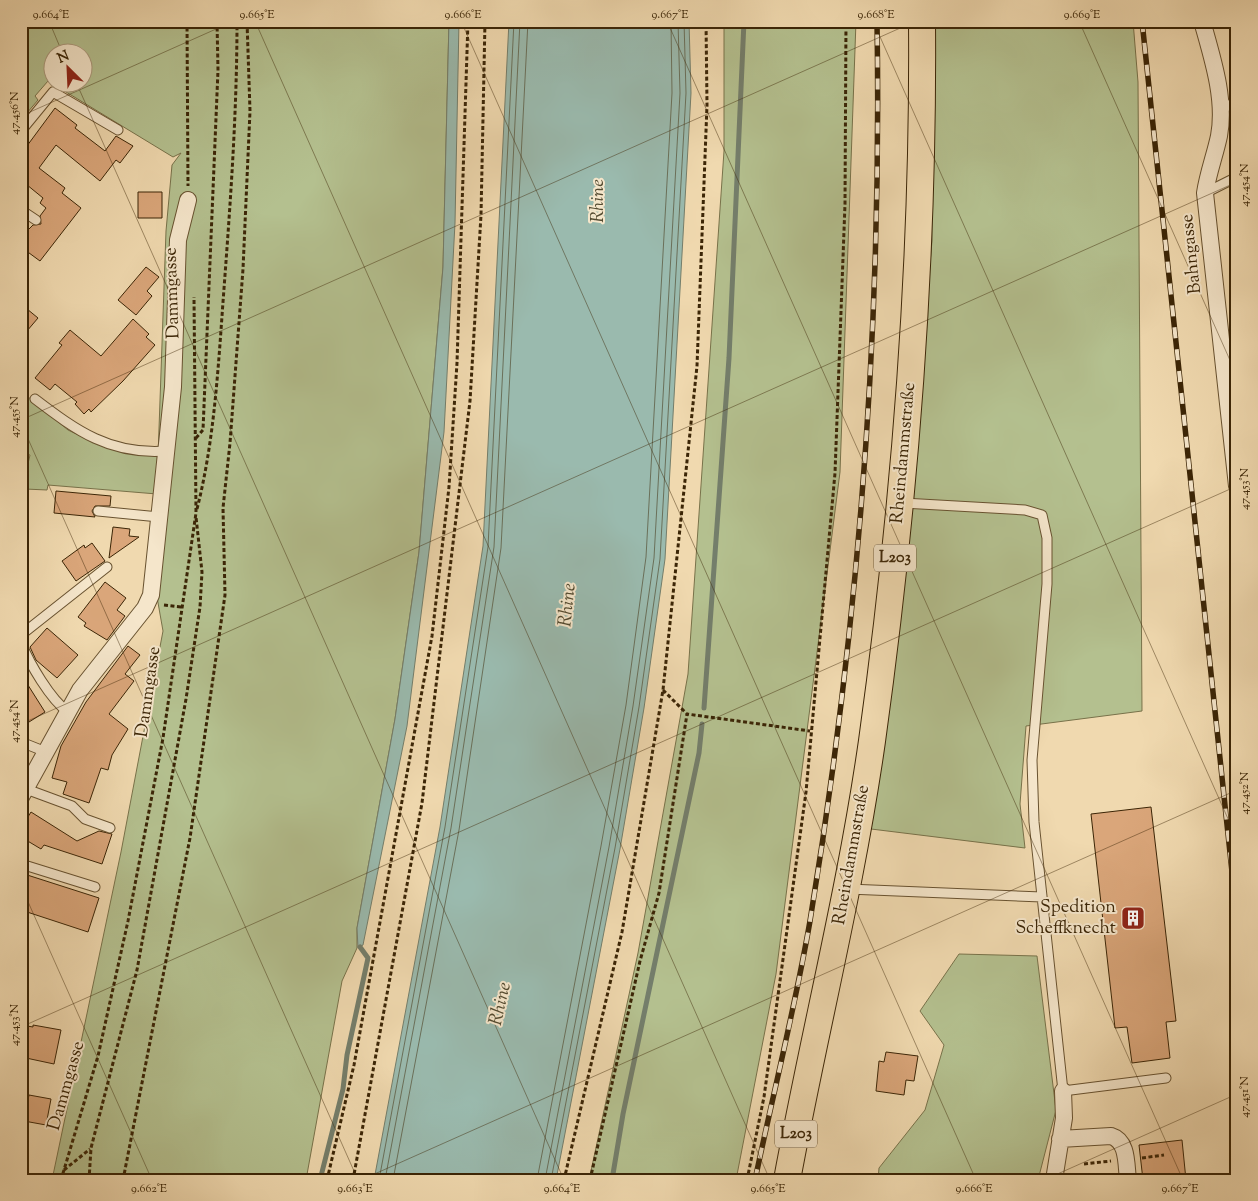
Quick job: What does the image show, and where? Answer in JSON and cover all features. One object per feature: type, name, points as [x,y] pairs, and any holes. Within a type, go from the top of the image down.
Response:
[{"type":"main road","name":"Rheindammstraße","points":[[788,1180],[847,889],[872,743],[900,503],[912,357],[922,81],[922,21]]},
{"type":"street","name":"Bahngasse","points":[[1202,21],[1214,64],[1220,110],[1219,136],[1209,168],[1205,193],[1237,486]]},
{"type":"street","name":"Dammgasse","points":[[23,793],[80,690],[148,603],[151,595],[173,387],[178,240],[188,200]]},
{"type":"street","points":[[1054,1180],[1064,1118],[1064,1091]]},
{"type":"street","points":[[1060,1139],[1111,1136],[1118,1138],[1123,1145],[1128,1180]]},
{"type":"lane","points":[[21,131],[54,92],[118,130]]},
{"type":"lane","points":[[1220,110],[1237,101]]},
{"type":"lane","points":[[1205,193],[1237,177]]},
{"type":"lane","points":[[21,210],[36,220]]},
{"type":"lane","points":[[35,399],[79,432],[124,449],[166,451]]},
{"type":"lane","points":[[900,503],[1025,510],[1042,515],[1047,538],[1047,584],[1032,760],[1034,822],[1064,1091],[1166,1078]]},
{"type":"lane","points":[[98,512],[159,517]]},
{"type":"lane","points":[[21,635],[107,566]]},
{"type":"lane","points":[[21,643],[40,678],[61,707],[68,712]]},
{"type":"lane","points":[[21,742],[46,752]]},
{"type":"lane","points":[[23,793],[72,806],[85,819],[110,828]]},
{"type":"lane","points":[[21,864],[95,887]]},
{"type":"lane","points":[[847,889],[1042,897]]},
{"type":"path","points":[[188,21],[188,200]]},
{"type":"path","points":[[195,438],[203,430],[218,70],[216,21]]},
{"type":"path","points":[[89,1180],[91,1148],[137,970],[186,699],[200,607],[202,572],[196,513],[204,479],[217,374],[232,190],[237,83],[237,21]]},
{"type":"path","points":[[123,1180],[190,838],[225,595],[223,508],[230,443],[243,269],[250,111],[247,21]]},
{"type":"path","points":[[327,1180],[354,1065],[432,636],[449,487],[457,363],[468,21]]},
{"type":"path","points":[[353,1180],[422,803],[470,400],[481,215],[485,21]]},
{"type":"path","points":[[564,1180],[622,932],[663,690],[697,366],[707,106],[706,21]]},
{"type":"path","points":[[747,1180],[764,1097],[806,792],[810,731],[835,473],[845,204],[846,21]]},
{"type":"path","name":"Dammgasse","points":[[60,1180],[98,1056],[128,921],[163,738],[196,513],[194,289]]},
{"type":"path","points":[[663,690],[687,714],[810,731]]},
{"type":"path","points":[[590,1180],[640,961],[659,893],[687,714]]},
{"type":"path","points":[[64,1171],[91,1148]]},
{"type":"path","points":[[1148,1157],[1164,1155]]},
{"type":"path","points":[[1084,1164],[1114,1161]]},
{"type":"green space","points":[[21,21],[449,21],[443,267],[419,552],[395,719],[357,928],[357,948],[342,981],[306,1180],[52,1180],[121,852],[163,631],[157,597],[157,494],[48,485],[47,490],[25,489],[23,485],[30,455],[21,452],[21,391],[68,430],[91,441],[158,457],[166,231],[172,165],[181,153],[173,157],[66,92],[92,92],[92,42],[42,42],[42,88],[35,96],[38,100],[21,120]]},
{"type":"green space","points":[[724,21],[856,21],[840,472],[776,974],[736,1180],[589,1180],[638,953],[688,674],[724,151]]},
{"type":"green space","points":[[929,21],[1133,21],[1138,82],[1142,711],[1026,726],[1020,804],[1025,848],[863,828],[908,507],[932,241]]},
{"type":"green space","points":[[959,954],[1037,956],[1056,1110],[1038,1180],[878,1180],[879,1168],[925,1110],[944,1045],[920,1011]]},
{"type":"water","points":[[449,21],[459,21],[455,223],[444,432],[407,726],[363,945],[358,948],[357,928],[395,719],[419,552],[443,267]]},
{"type":"water","name":"Rhine","points":[[509,21],[689,21],[691,93],[665,559],[644,708],[620,849],[556,1180],[374,1180],[440,827],[483,546]]},
{"type":"building","points":[[55,108],[77,125],[75,128],[105,151],[116,136],[133,146],[120,163],[116,160],[100,181],[56,145],[39,168],[65,188],[62,193],[81,208],[40,261],[21,247],[21,237],[33,225],[41,224],[40,216],[46,208],[40,203],[43,198],[21,180],[21,154]]},
{"type":"building","points":[[138,192],[162,192],[162,218],[138,218]]},
{"type":"building","points":[[146,267],[159,277],[147,291],[152,296],[136,315],[118,300]]},
{"type":"building","points":[[21,304],[38,318],[21,338]]},
{"type":"building","points":[[133,319],[149,334],[146,337],[155,345],[123,381],[91,412],[89,409],[84,414],[75,404],[77,402],[55,384],[50,390],[35,378],[62,345],[59,343],[70,330],[101,356]]},
{"type":"building","points":[[56,491],[111,496],[110,506],[95,506],[92,511],[95,517],[54,513]]},
{"type":"building","points":[[113,527],[130,529],[129,536],[139,537],[109,558]]},
{"type":"building","points":[[92,543],[105,561],[76,581],[62,561],[84,545],[85,548]]},
{"type":"building","points":[[105,582],[126,598],[117,610],[125,616],[107,640],[84,626],[86,623],[78,617]]},
{"type":"building","points":[[47,628],[78,655],[57,678],[36,660],[30,647]]},
{"type":"building","points":[[128,646],[140,655],[125,674],[134,681],[109,714],[128,729],[112,755],[108,770],[101,768],[89,803],[63,794],[67,782],[52,778],[61,746],[86,702]]},
{"type":"building","points":[[21,674],[45,712],[29,722],[21,710]]},
{"type":"building","name":"Spedition Scheffknecht","points":[[1151,807],[1176,1021],[1166,1022],[1170,1058],[1132,1063],[1127,1027],[1115,1028],[1091,814]]},
{"type":"building","points":[[31,812],[77,841],[99,831],[112,834],[102,864],[44,845],[41,849],[21,837],[21,828]]},
{"type":"building","points":[[21,873],[99,898],[88,932],[21,910]]},
{"type":"building","points":[[21,1025],[61,1030],[54,1064],[26,1058],[28,1048],[21,1047]]},
{"type":"building","points":[[886,1052],[918,1056],[914,1081],[906,1080],[904,1095],[876,1091],[879,1061],[884,1062]]},
{"type":"building","points":[[29,1095],[51,1099],[46,1125],[24,1121]]},
{"type":"building","points":[[1182,1140],[1186,1180],[1143,1180],[1139,1145]]},
{"type":"waterway","points":[[704,708],[729,358],[744,21]]},
{"type":"waterway","points":[[612,1180],[623,1114],[699,753],[702,724]]},
{"type":"waterway","points":[[320,1180],[343,1089],[347,1055],[368,958],[360,947]]},
{"type":"railway","points":[[755,1180],[791,1019],[810,921],[842,697],[854,585],[864,472],[876,247],[877,21]]},
{"type":"railway","points":[[1142,21],[1237,919]]},
{"type":"place","name":"Spedition Scheffknecht","points":[[1133,918]]}]
